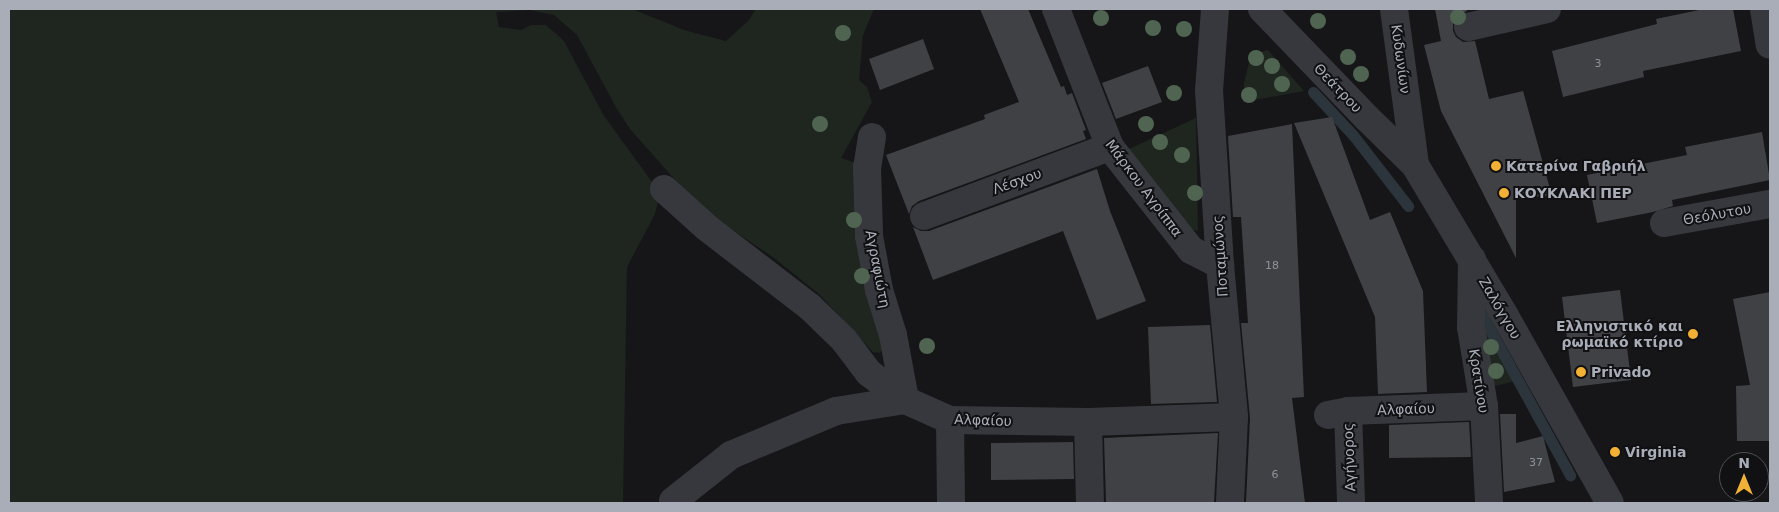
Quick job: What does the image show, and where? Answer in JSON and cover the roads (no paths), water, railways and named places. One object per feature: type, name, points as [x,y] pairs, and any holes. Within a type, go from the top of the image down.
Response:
[{"type":"street","name":"Μάρκου Αγρίππα","points":[[1056,9],[1110,147],[1191,250],[1220,265]]},
{"type":"street","name":"Ποταμώνος","points":[[1215,9],[1209,90],[1220,265],[1234,416],[1230,503]]},
{"type":"street","name":"Θεάτρου","points":[[1262,9],[1415,165]]},
{"type":"street","name":"Κυδωνίων","points":[[1394,9],[1408,109]]},
{"type":"street","points":[[1468,27],[1547,9]]},
{"type":"street","points":[[1764,9],[1770,45]]},
{"type":"street","name":"Ζαλόγγου","points":[[1408,109],[1415,165],[1472,259],[1610,503]]},
{"type":"street","name":"Αγραφιώτη","points":[[872,137],[867,167],[869,236],[879,290],[893,335],[905,400]]},
{"type":"street","name":"Λέσχου","points":[[924,216],[1110,147]]},
{"type":"street","name":"Αλφαίου","points":[[664,189],[706,227],[810,307],[844,340],[869,373],[905,400],[950,420],[1088,422],[1234,416]]},
{"type":"street","name":"Θεόλυτου","points":[[1664,223],[1770,204]]},
{"type":"street","name":"Κρατίνου","points":[[1472,259],[1471,327],[1484,406],[1489,503]]},
{"type":"street","points":[[673,501],[731,454],[836,411],[905,400]]},
{"type":"street","name":"Αλφαίου","points":[[1338,413],[1484,406]]},
{"type":"street","name":"Αγήνορος","points":[[1338,413],[1351,503]]},
{"type":"street","points":[[950,420],[951,503]]},
{"type":"street","points":[[1088,422],[1090,503]]},
{"type":"waterway","points":[[1313,92],[1353,135],[1408,206]]},
{"type":"waterway","points":[[1482,315],[1570,475]]},
{"type":"place","name":"Κατερίνα Γαβριήλ","points":[[1496,166]]},
{"type":"place","name":"ΚΟΥΚΛΑΚΙ ΠΕΡ","points":[[1504,193]]},
{"type":"place","name":"Ελληνιστικό και ρωμαϊκό κτίριο","points":[[1693,334]]},
{"type":"place","name":"Privado","points":[[1581,372]]},
{"type":"place","name":"Virginia","points":[[1615,452]]}]
